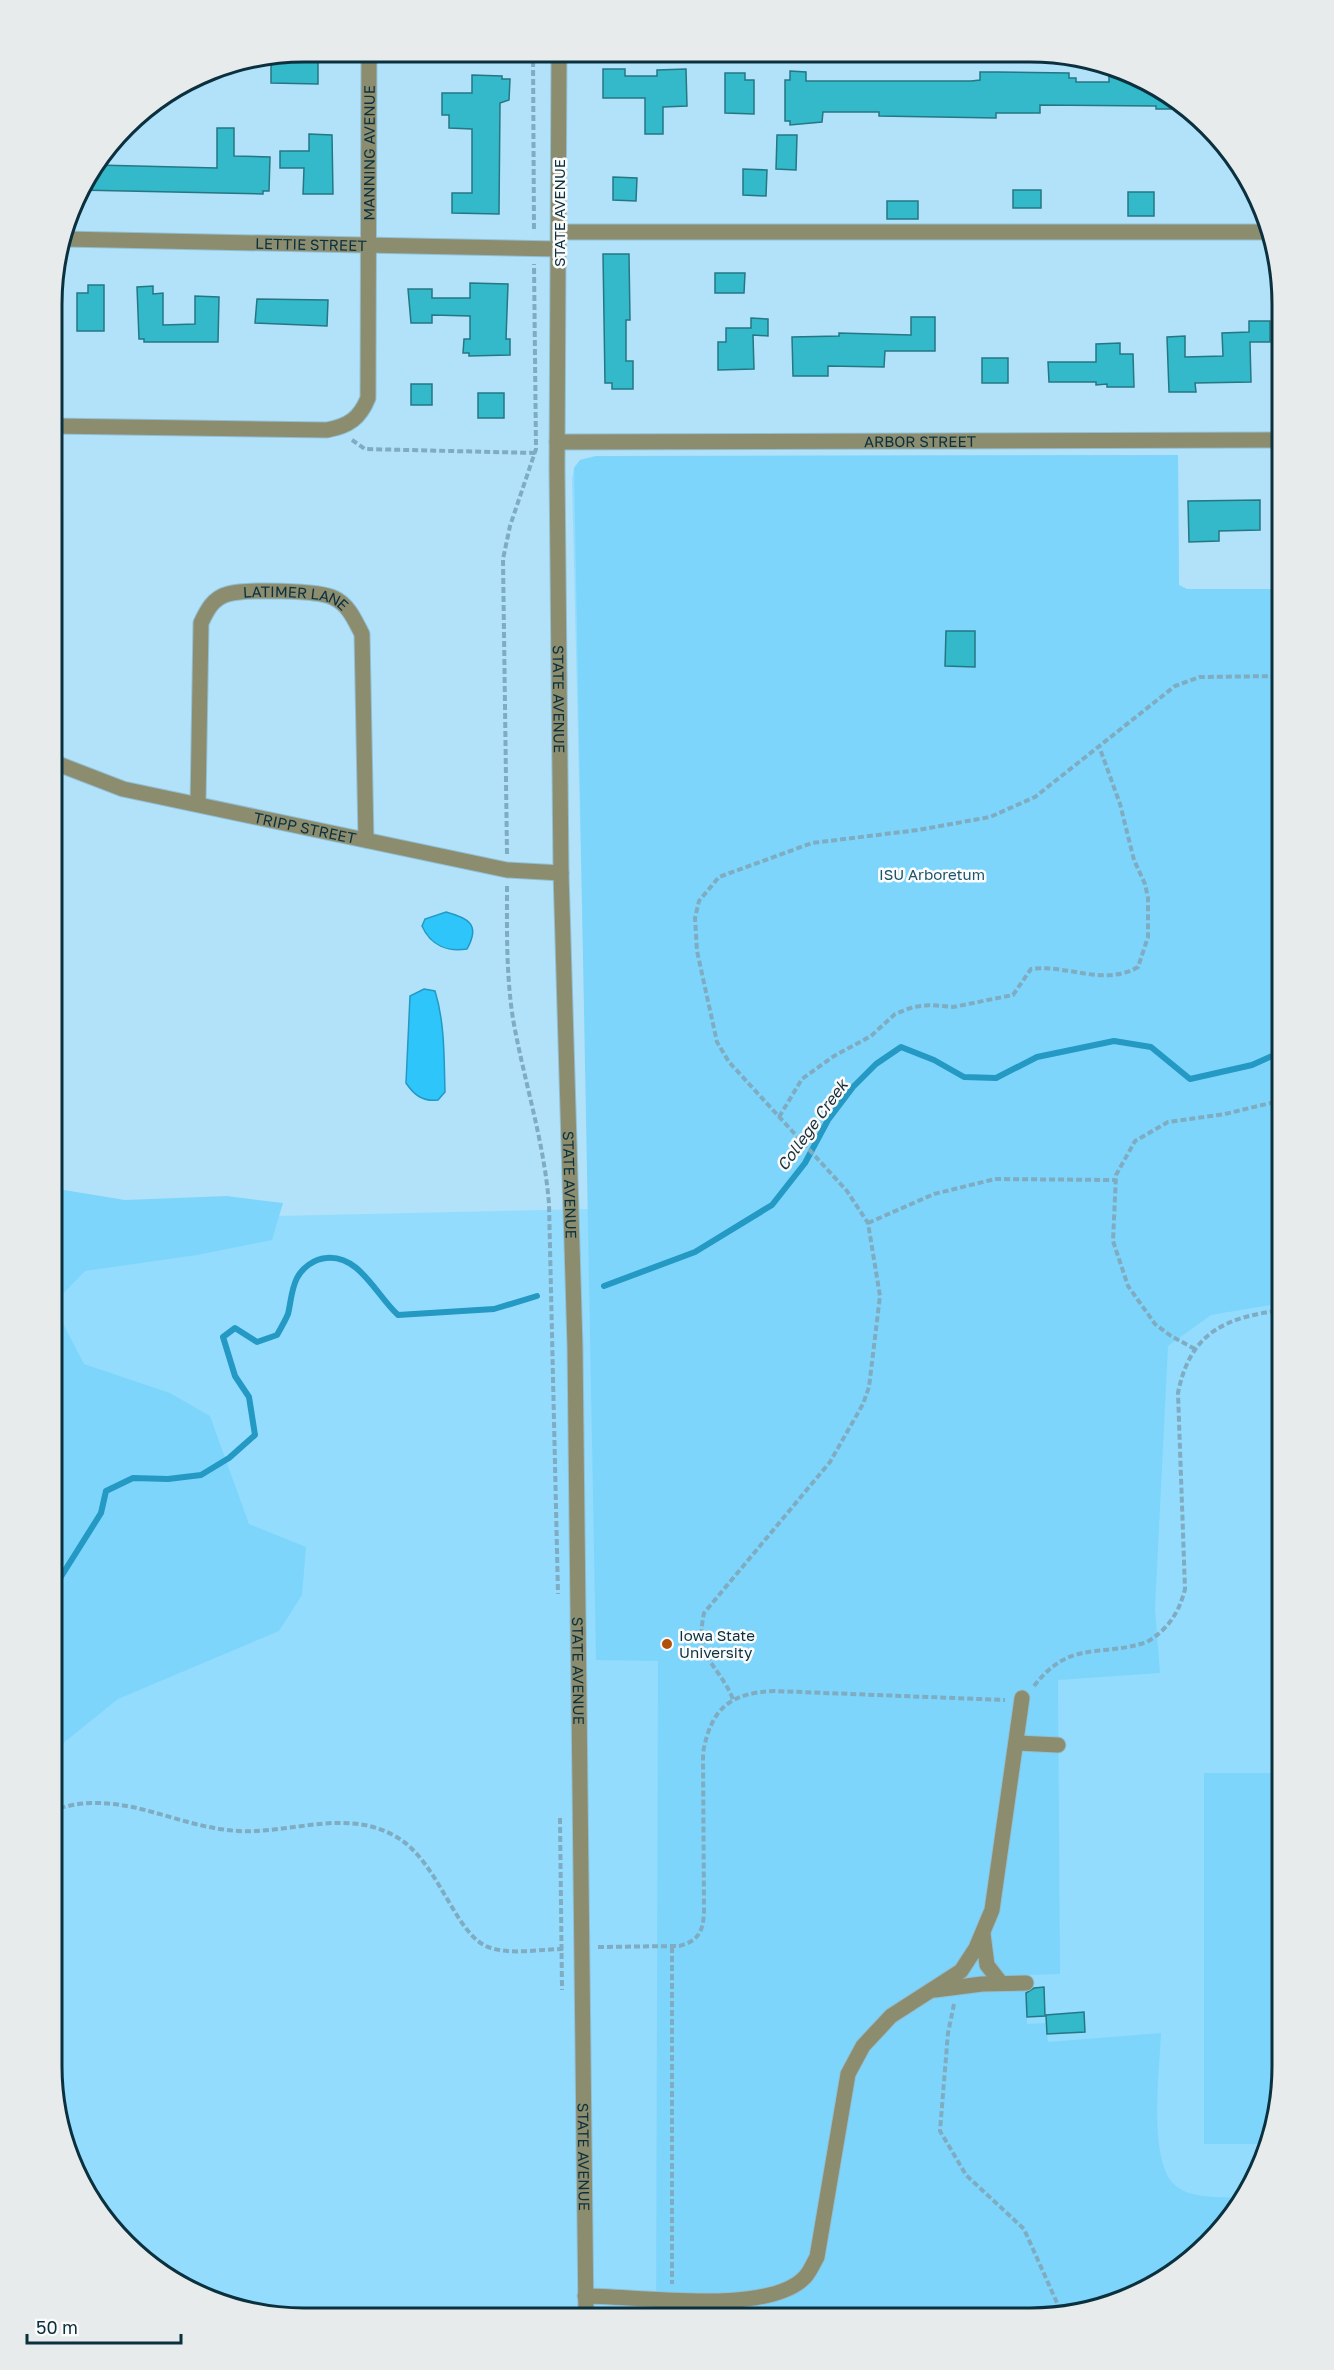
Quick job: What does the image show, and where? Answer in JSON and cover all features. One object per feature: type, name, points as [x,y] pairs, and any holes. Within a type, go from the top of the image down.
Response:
[{"type":"street","name":"MANNING AVENUE","points":[[343,427],[361,415],[368,398],[369,62]]},
{"type":"street","name":"STATE AVENUE","points":[[559,62],[557,442],[561,873],[575,1347],[586,2308]]},
{"type":"street","points":[[559,232],[1262,232]]},
{"type":"street","name":"LETTIE STREET","points":[[70,239],[559,249]]},
{"type":"street","points":[[62,426],[309,430],[343,427]]},
{"type":"street","name":"ARBOR STREET","points":[[557,442],[1272,440]]},
{"type":"street","name":"LATIMER LANE","points":[[198,804],[201,623],[211,603],[227,594],[315,592],[335,598],[349,610],[362,634],[366,840]]},
{"type":"street","name":"TRIPP STREET","points":[[62,766],[123,789],[507,870],[561,873]]},
{"type":"street","points":[[585,2296],[742,2301],[779,2294],[805,2278],[817,2258],[848,2074],[863,2046],[891,2016],[926,1991],[961,1971],[992,1910],[1022,1698]]},
{"type":"street","points":[[1017,1743],[1058,1745]]},
{"type":"street","points":[[983,1931],[987,1965],[1001,1983]]},
{"type":"street","points":[[926,1991],[1001,1983],[1026,1983]]},
{"type":"path","points":[[533,62],[534,231]]},
{"type":"path","points":[[507,856],[503,559],[510,526],[536,453],[534,264]]},
{"type":"path","points":[[343,427],[349,437],[365,449],[536,453]]},
{"type":"path","points":[[733,1699],[708,1663],[700,1631],[704,1613],[830,1462],[863,1404],[869,1388],[880,1296],[868,1223],[847,1191],[729,1062],[717,1042],[697,951],[695,918],[699,901],[719,877],[812,843],[918,830],[990,817],[1035,797],[1175,686],[1200,677],[1272,676]]},
{"type":"path","points":[[779,1117],[802,1079],[834,1056],[871,1036],[896,1014],[914,1007],[931,1005],[953,1007],[1013,995],[1031,969],[1049,966],[1098,976],[1128,973],[1138,967],[1148,937],[1148,898],[1134,860],[1120,804],[1099,746]]},
{"type":"path","points":[[507,882],[507,967],[513,1019],[544,1165],[549,1204],[558,1603]]},
{"type":"path","points":[[1195,1349],[1155,1324],[1128,1286],[1113,1241],[1115,1180],[1135,1142],[1168,1122],[1225,1114],[1272,1103]]},
{"type":"path","points":[[868,1223],[934,1194],[995,1179],[1115,1180]]},
{"type":"path","points":[[590,1948],[672,1947],[697,1939],[703,1924],[703,1753],[709,1727],[715,1717],[733,1699],[747,1694],[774,1691],[967,1700],[1022,1698],[1044,1672],[1065,1657],[1147,1642],[1159,1635],[1176,1615],[1182,1603],[1185,1575],[1178,1393],[1186,1365],[1203,1340],[1227,1322],[1255,1313],[1272,1311]]},
{"type":"path","points":[[62,1808],[81,1802],[97,1801],[130,1806],[235,1831],[334,1822],[367,1826],[396,1837],[421,1857],[465,1928],[482,1945],[503,1951],[556,1949]]},
{"type":"path","points":[[560,1817],[563,1996]]},
{"type":"path","points":[[672,1947],[672,2299]]},
{"type":"path","points":[[958,1987],[948,2033],[940,2131],[966,2175],[1024,2229],[1059,2306]]},
{"type":"shaded area","name":"Iowa State University","points":[[1178,455],[1179,616],[1272,616],[1272,2082],[1268,2114],[1260,2144],[1248,2173],[1232,2201],[1202,2238],[1165,2268],[1137,2284],[1108,2296],[1078,2304],[1046,2308],[288,2308],[256,2304],[226,2296],[197,2284],[169,2268],[132,2238],[102,2201],[86,2173],[74,2144],[66,2114],[62,2082],[62,1221],[589,1209],[572,479],[574,468],[580,460],[596,456]]},
{"type":"shaded area","points":[[446,912],[470,923],[473,934],[467,949],[447,948],[435,943],[422,926],[425,919]]},
{"type":"shaded area","points":[[424,989],[435,991],[442,1028],[445,1092],[438,1100],[419,1097],[406,1083],[410,996]]},
{"type":"green space","name":"ISU Arboretum","points":[[1178,455],[1179,585],[1187,589],[1272,589],[1272,1305],[1211,1315],[1168,1346],[1155,1609],[1160,1673],[1058,1680],[1060,1974],[1026,1975],[1027,2024],[1046,2023],[1048,2042],[1161,2033],[1157,2114],[1161,2157],[1167,2174],[1176,2186],[1191,2194],[1234,2197],[1202,2238],[1178,2258],[1137,2284],[1108,2296],[1078,2304],[1046,2308],[656,2308],[658,1661],[596,1660],[574,468],[580,460],[596,456]]},
{"type":"green space","points":[[62,1190],[125,1200],[227,1196],[283,1203],[272,1240],[197,1255],[85,1271],[62,1295]]},
{"type":"green space","points":[[62,1321],[84,1364],[170,1393],[210,1416],[249,1524],[306,1547],[302,1595],[279,1631],[118,1699],[62,1744]]},
{"type":"green space","points":[[1204,1773],[1272,1773],[1272,2082],[1268,2114],[1260,2144],[1204,2144]]},
{"type":"building","points":[[318,62],[318,84],[271,83],[271,64]]},
{"type":"building","points":[[603,69],[625,69],[625,76],[657,76],[657,70],[686,69],[687,106],[663,107],[663,134],[645,134],[645,98],[603,98]]},
{"type":"building","points":[[790,71],[806,72],[806,81],[971,81],[980,80],[980,72],[997,72],[1069,73],[1069,78],[1076,78],[1076,82],[1109,82],[1110,75],[1137,86],[1174,109],[1156,109],[1156,106],[1040,105],[1040,113],[996,113],[996,118],[879,116],[879,112],[823,112],[822,122],[790,125],[790,121],[785,121],[785,80],[790,80]]},
{"type":"building","points":[[725,73],[745,73],[745,80],[754,80],[754,114],[725,113]]},
{"type":"building","points":[[472,75],[502,76],[502,79],[510,79],[509,100],[500,103],[499,214],[452,213],[452,193],[472,193],[472,129],[449,128],[449,115],[442,115],[442,93],[472,93]]},
{"type":"building","points":[[217,128],[234,128],[234,156],[270,157],[269,191],[263,191],[263,194],[90,190],[105,165],[217,168]]},
{"type":"building","points":[[309,134],[332,135],[333,194],[303,194],[304,168],[280,168],[280,151],[309,151]]},
{"type":"building","points":[[777,135],[797,135],[796,170],[776,169]]},
{"type":"building","points":[[743,169],[767,170],[766,196],[743,195]]},
{"type":"building","points":[[613,177],[637,178],[636,201],[613,200]]},
{"type":"building","points":[[1013,190],[1041,190],[1041,208],[1013,208]]},
{"type":"building","points":[[1128,192],[1154,192],[1154,216],[1128,216]]},
{"type":"building","points":[[887,201],[918,201],[918,219],[887,219]]},
{"type":"building","points":[[603,254],[629,254],[630,320],[626,320],[626,361],[633,361],[633,389],[612,389],[612,383],[605,383]]},
{"type":"building","points":[[715,273],[745,273],[744,293],[715,293]]},
{"type":"building","points":[[470,283],[508,284],[506,339],[510,339],[510,355],[469,356],[469,353],[463,353],[464,339],[470,339],[470,316],[432,315],[432,323],[411,323],[408,289],[432,289],[432,298],[470,298]]},
{"type":"building","points":[[88,285],[104,285],[104,331],[77,331],[77,293],[88,293]]},
{"type":"building","points":[[153,286],[153,294],[163,293],[163,325],[195,324],[195,296],[219,297],[218,342],[144,342],[144,339],[139,339],[137,287]]},
{"type":"building","points":[[257,299],[328,300],[327,326],[255,323]]},
{"type":"building","points":[[911,317],[935,317],[935,351],[885,351],[884,367],[828,366],[828,376],[793,376],[792,337],[839,336],[839,333],[911,335]]},
{"type":"building","points":[[751,318],[768,319],[768,336],[753,335],[754,369],[718,370],[718,342],[726,342],[726,328],[751,328]]},
{"type":"building","points":[[1249,321],[1270,321],[1270,342],[1250,342],[1251,382],[1195,383],[1196,392],[1169,392],[1167,337],[1185,336],[1185,357],[1223,356],[1222,333],[1249,332]]},
{"type":"building","points":[[1120,343],[1120,354],[1133,354],[1134,387],[1107,387],[1107,384],[1096,385],[1096,382],[1049,382],[1048,362],[1096,362],[1096,344]]},
{"type":"building","points":[[982,358],[1008,358],[1008,383],[982,383]]},
{"type":"building","points":[[411,384],[432,384],[432,405],[411,405]]},
{"type":"building","points":[[478,393],[504,393],[504,418],[478,418]]},
{"type":"building","points":[[1260,500],[1260,530],[1219,531],[1219,541],[1189,542],[1188,501]]},
{"type":"building","points":[[946,631],[975,631],[975,667],[945,666]]},
{"type":"building","points":[[1044,1987],[1045,2016],[1027,2017],[1026,1993],[1034,1988]]},
{"type":"building","points":[[1084,2012],[1085,2032],[1047,2034],[1046,2015]]},
{"type":"waterway","name":"College Creek","points":[[604,1286],[695,1252],[772,1205],[805,1163],[828,1120],[853,1087],[876,1064],[901,1047],[934,1060],[964,1077],[996,1078],[1037,1057],[1114,1041],[1151,1047],[1190,1079],[1252,1065],[1272,1056]]},
{"type":"waterway","name":"College Creek","points":[[62,1575],[101,1513],[106,1491],[133,1478],[168,1479],[201,1475],[229,1458],[255,1435],[249,1397],[235,1376],[223,1337],[235,1328],[257,1342],[277,1335],[288,1314],[297,1278],[313,1262],[326,1258],[338,1258],[348,1262],[366,1278],[398,1315],[494,1309],[537,1296]]},
{"type":"place","name":"Iowa State University","points":[[667,1644]]}]
